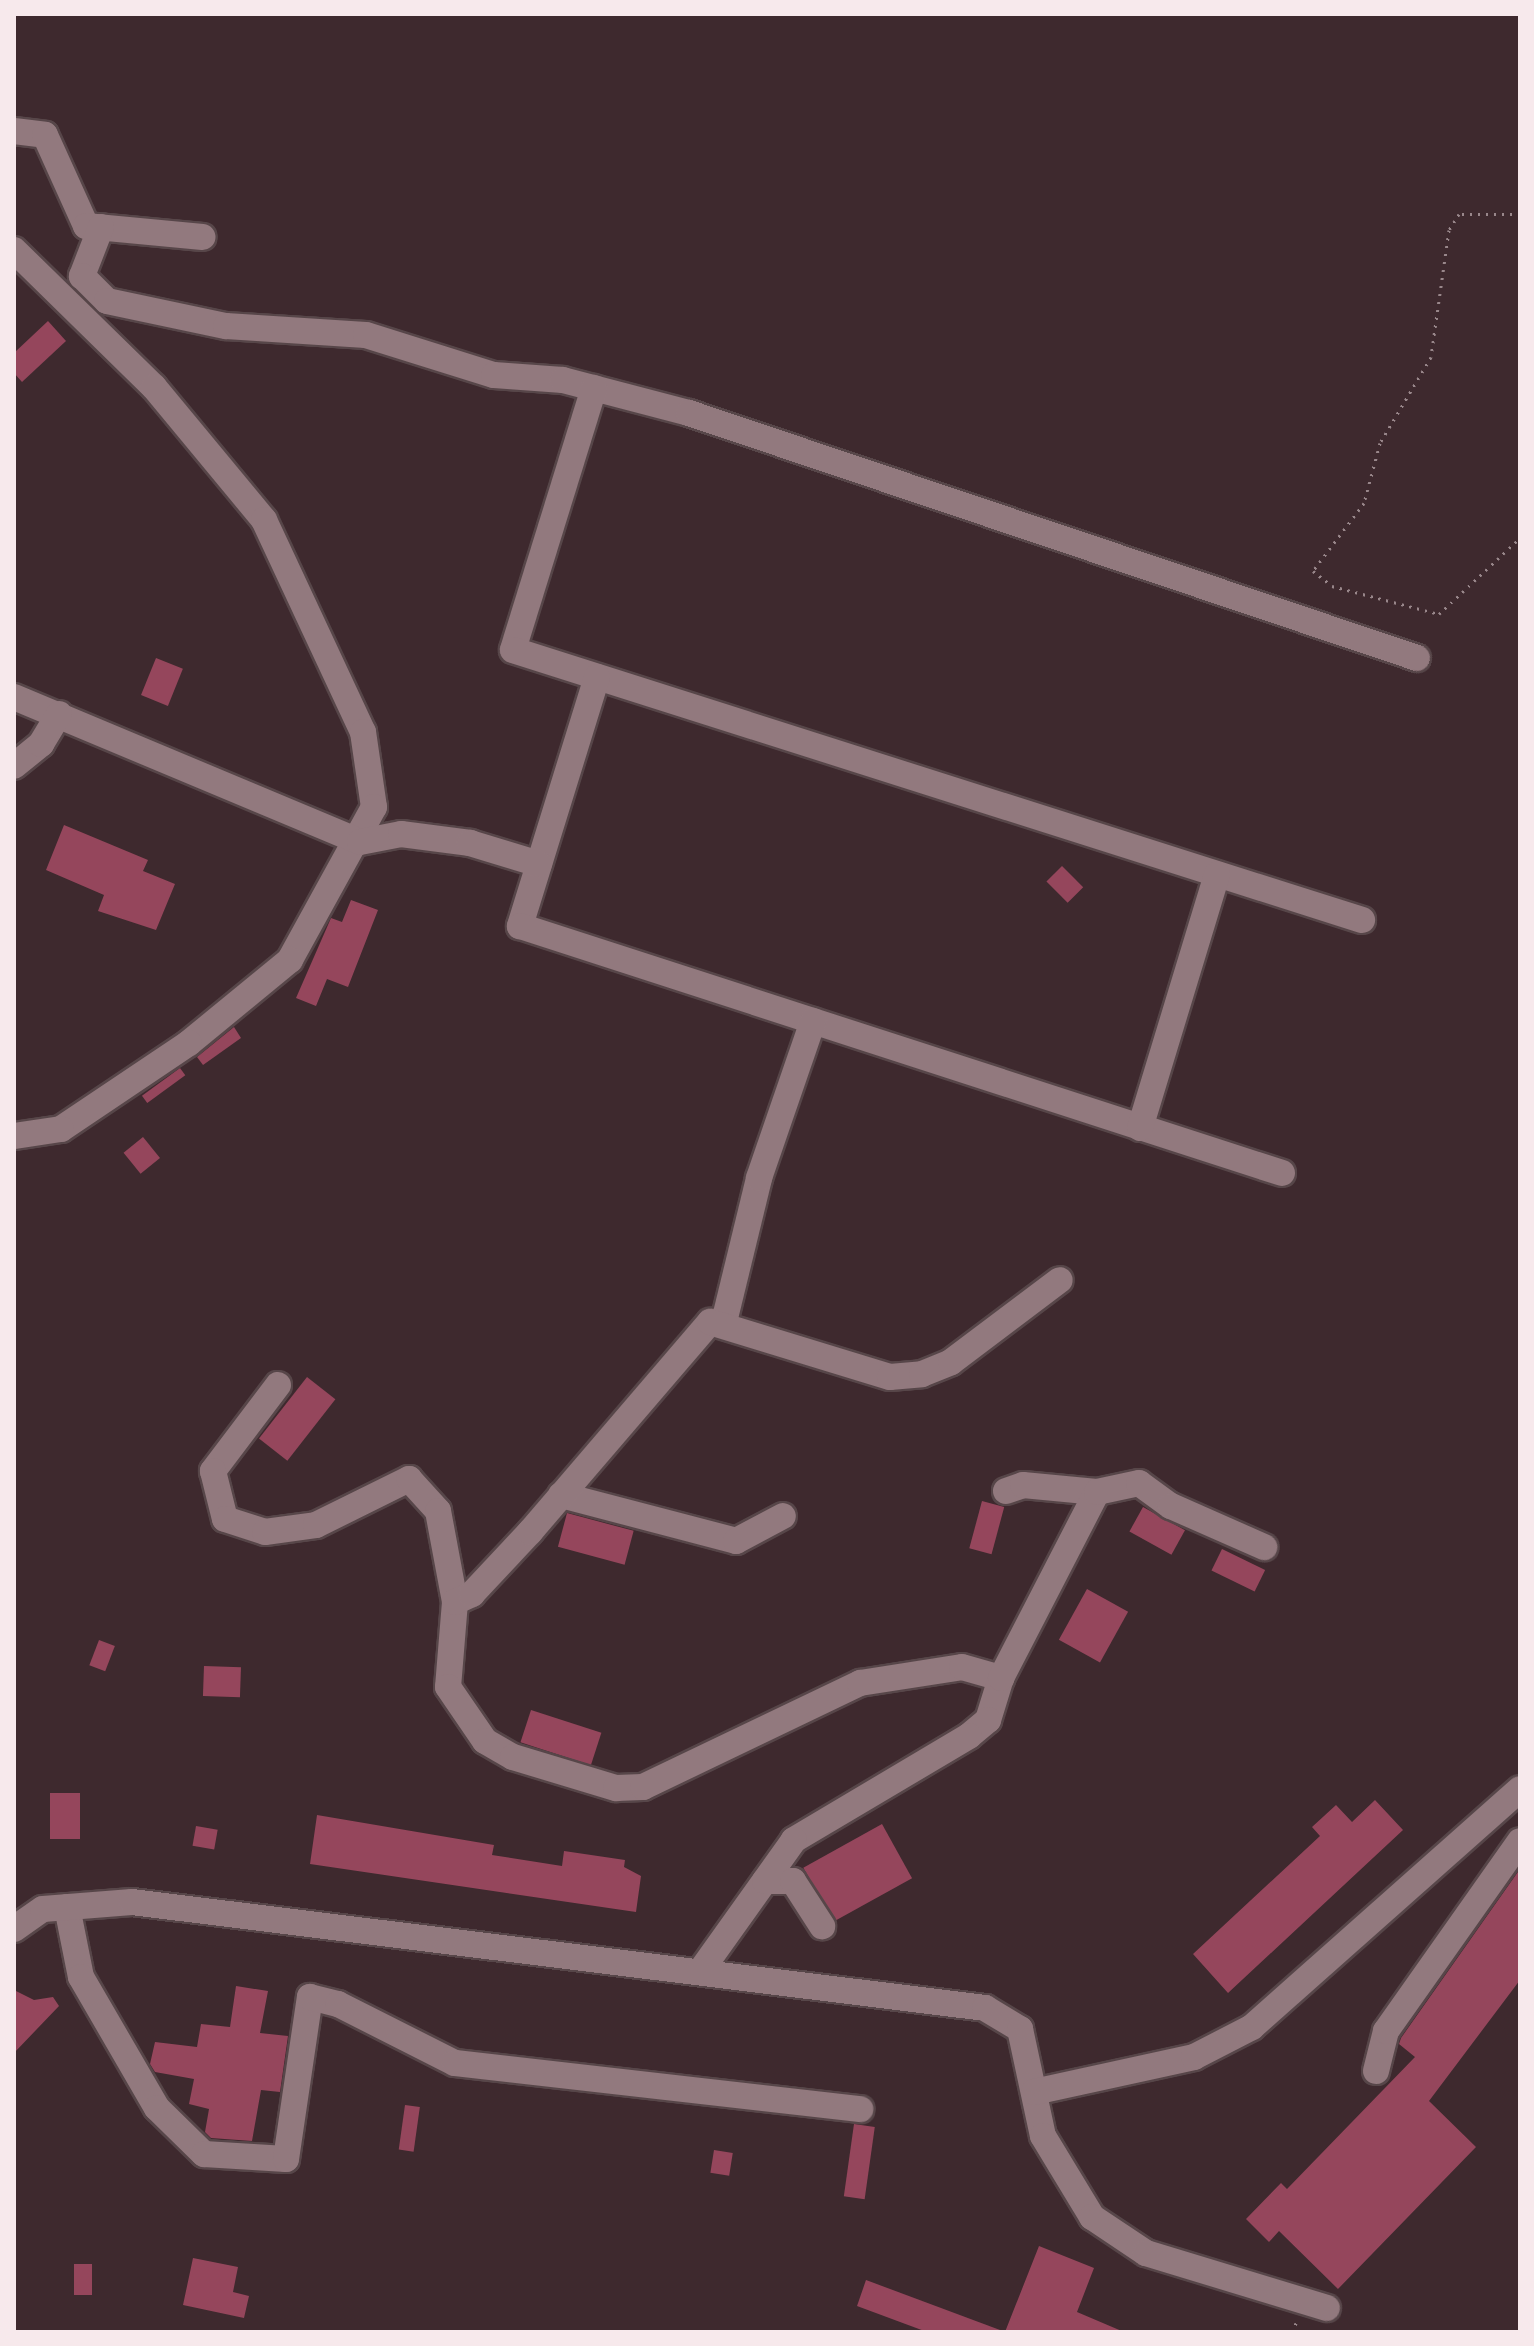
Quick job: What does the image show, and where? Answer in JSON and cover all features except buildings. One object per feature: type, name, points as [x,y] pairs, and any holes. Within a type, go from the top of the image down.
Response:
[{"type":"lane","points":[[14,131],[45,135],[86,226],[202,237]]},
{"type":"lane","points":[[101,227],[82,276],[107,301],[226,326],[366,335],[494,375],[594,388],[689,413],[1417,658]]},
{"type":"lane","points":[[14,250],[154,387],[264,520],[363,732],[374,807],[360,842],[290,960],[189,1043],[61,1129],[14,1136]]},
{"type":"lane","points":[[594,388],[513,650],[1362,920]]},
{"type":"lane","points":[[597,677],[520,926],[1282,1173]]},
{"type":"lane","points":[[14,697],[360,842],[401,834],[470,843],[539,864]]},
{"type":"lane","points":[[14,766],[41,744],[59,714]]},
{"type":"lane","points":[[1140,1128],[1217,874]]},
{"type":"lane","points":[[724,1322],[759,1178],[813,1021]]},
{"type":"lane","points":[[455,1602],[472,1594],[710,1322],[724,1322],[890,1377],[922,1374],[951,1362],[1060,1280]]},
{"type":"lane","points":[[278,1385],[213,1471],[225,1519],[265,1532],[316,1525],[409,1479],[438,1511],[455,1602],[448,1687],[485,1741],[513,1757],[616,1788],[671,1778],[860,1683],[962,1667],[1001,1678]]},
{"type":"lane","points":[[1006,1491],[1023,1485],[1097,1492],[1139,1483],[1171,1506],[1264,1547]]},
{"type":"lane","points":[[702,1969],[794,1840],[988,1720],[1001,1678],[1097,1492]]},
{"type":"lane","points":[[561,1495],[736,1541],[783,1516]]},
{"type":"lane","points":[[1034,2092],[1194,2057],[1252,2027],[1520,1789]]},
{"type":"lane","points":[[1376,2071],[1386,2031],[1520,1841]]},
{"type":"lane","points":[[765,1881],[793,1881],[822,1926]]},
{"type":"lane","points":[[14,1929],[43,1909],[132,1902],[702,1969],[985,2008],[1020,2029],[1043,2136],[1092,2217],[1146,2253],[1327,2308]]},
{"type":"lane","points":[[67,1907],[81,1977],[157,2108],[204,2154],[286,2159],[310,1997],[338,2004],[455,2063],[860,2109]]},
{"type":"path","points":[[1520,214],[1459,214],[1454,222],[1431,357],[1380,443],[1364,503],[1313,571],[1332,586],[1439,614],[1520,538]]}]
